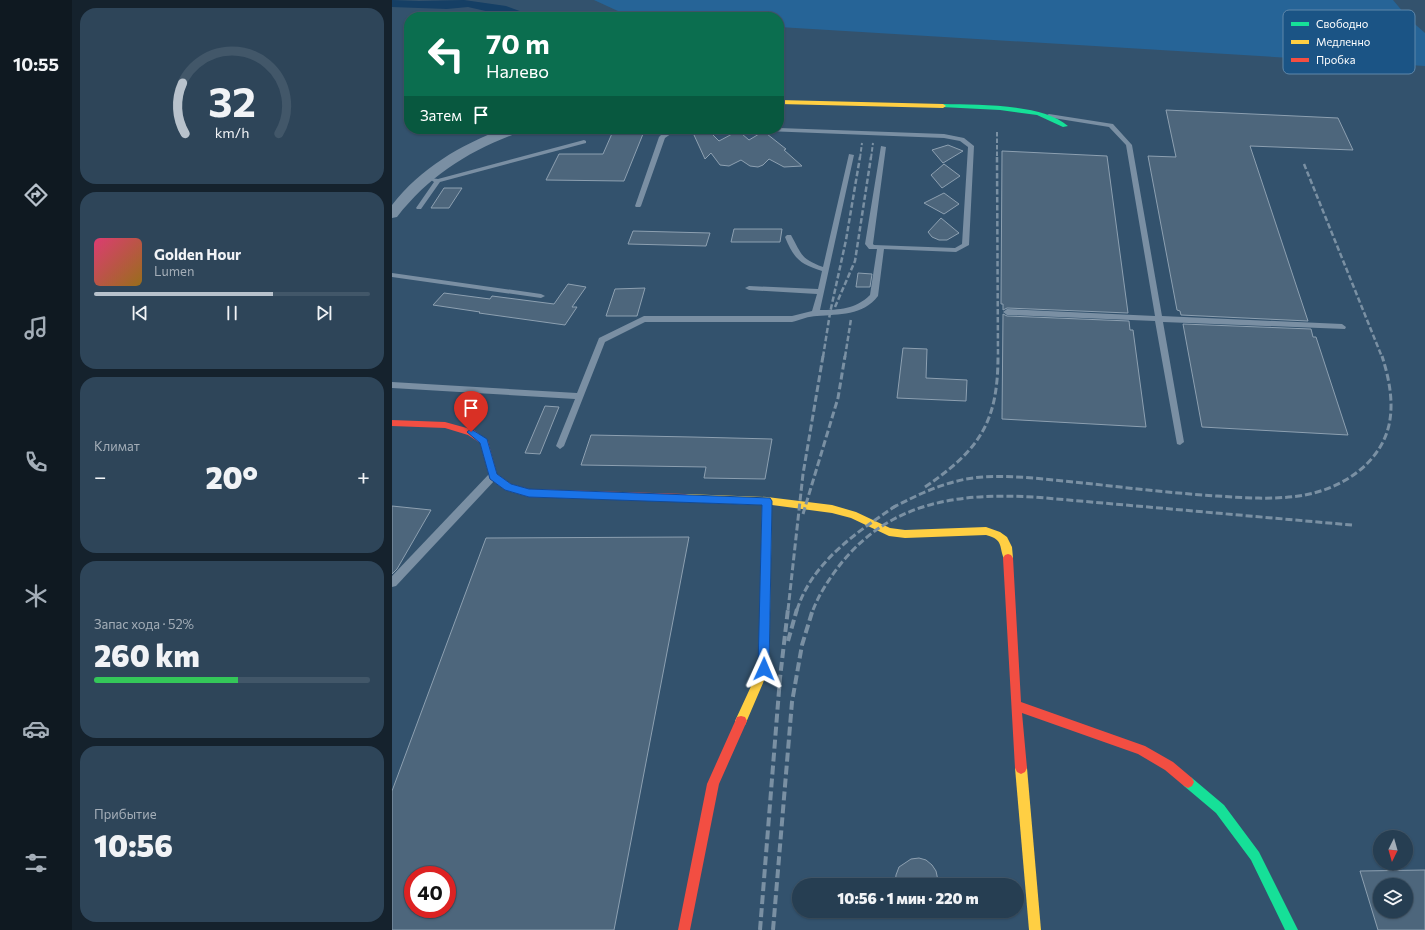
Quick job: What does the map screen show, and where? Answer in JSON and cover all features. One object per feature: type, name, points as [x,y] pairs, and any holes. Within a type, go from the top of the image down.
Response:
[{"type":"street","points":[[784,102],[1000,108],[1038,113],[1065,126]]},
{"type":"street","points":[[392,214],[410,191],[432,179],[448,161],[472,146],[502,134]]},
{"type":"street","points":[[392,423],[445,425],[471,432],[484,441],[493,476],[508,487],[529,493],[767,501],[832,509],[853,515],[889,532],[905,534],[986,531],[995,533],[1003,538],[1007,545],[1016,705],[1035,930]]},
{"type":"street","points":[[684,930],[713,784],[764,669],[767,501]]},
{"type":"street","points":[[1016,705],[1141,750],[1169,766],[1220,809],[1255,856],[1292,930]]},
{"type":"lane","points":[[1044,116],[1111,126],[1129,145],[1180,442]]},
{"type":"lane","points":[[784,130],[944,136],[955,137],[968,143],[970,146],[965,245],[956,250],[872,247],[869,244],[883,147]]},
{"type":"lane","points":[[638,206],[662,137],[665,134]]},
{"type":"lane","points":[[419,208],[432,179],[584,142]]},
{"type":"lane","points":[[815,313],[818,308],[851,155]]},
{"type":"lane","points":[[789,237],[795,255],[804,261],[826,270]]},
{"type":"lane","points":[[560,446],[602,340],[644,319],[792,319],[815,313],[848,312],[869,302],[874,296],[881,247]]},
{"type":"lane","points":[[392,275],[541,296]]},
{"type":"lane","points":[[749,288],[821,292]]},
{"type":"lane","points":[[1007,312],[1342,327]]},
{"type":"lane","points":[[392,385],[580,396]]},
{"type":"lane","points":[[392,583],[493,476]]},
{"type":"shaded area","points":[[392,0],[464,0],[506,6],[522,12],[490,12],[468,7],[447,9],[392,7]]},
{"type":"shaded area","points":[[594,0],[1393,0],[1401,10],[1283,10],[1283,57],[784,27],[784,12],[620,12]]},
{"type":"shaded area","points":[[1415,24],[1425,33],[1425,66],[1415,65]]},
{"type":"building","points":[[1166,110],[1338,118],[1353,150],[1250,146],[1308,321],[1181,315],[1180,311],[1177,310],[1148,156],[1176,157]]},
{"type":"building","points":[[612,134],[643,134],[624,181],[546,180],[559,154],[603,154]]},
{"type":"building","points":[[712,134],[719,141],[732,134],[742,134],[749,140],[759,134],[767,134],[786,149],[784,150],[802,166],[784,167],[769,159],[763,165],[758,167],[750,166],[741,160],[729,166],[720,165],[711,153],[705,159],[694,135]]},
{"type":"building","points":[[948,145],[963,151],[943,163],[932,150]]},
{"type":"building","points":[[1002,151],[1107,156],[1128,313],[1007,308],[1003,310],[1003,304],[1001,304]]},
{"type":"building","points":[[944,164],[960,176],[942,188],[931,175]]},
{"type":"building","points":[[444,188],[462,188],[449,208],[431,208]]},
{"type":"building","points":[[944,193],[959,204],[944,214],[924,203]]},
{"type":"building","points":[[941,218],[959,233],[947,240],[939,240],[932,237],[928,232]]},
{"type":"building","points":[[734,229],[782,229],[780,242],[731,242]]},
{"type":"building","points":[[633,231],[710,233],[706,246],[628,244]]},
{"type":"building","points":[[858,273],[872,274],[870,287],[856,287]]},
{"type":"building","points":[[568,284],[586,287],[572,307],[577,307],[565,325],[433,305],[444,293],[490,299],[492,296],[554,304]]},
{"type":"building","points":[[645,288],[637,316],[606,316],[615,289]]},
{"type":"building","points":[[1003,314],[1007,316],[1129,321],[1130,330],[1133,330],[1146,427],[1002,419]]},
{"type":"building","points":[[1183,324],[1311,329],[1313,337],[1316,337],[1348,435],[1202,427]]},
{"type":"building","points":[[903,348],[927,349],[926,378],[967,380],[966,401],[897,398]]},
{"type":"building","points":[[545,406],[559,407],[540,454],[525,453]]},
{"type":"building","points":[[591,435],[772,439],[765,479],[704,478],[706,467],[581,465]]},
{"type":"building","points":[[392,506],[431,510],[397,569],[392,574]]},
{"type":"building","points":[[689,537],[614,930],[392,930],[392,791],[486,538]]},
{"type":"building","points":[[919,858],[926,860],[936,871],[938,878],[896,878],[899,867],[911,859]]},
{"type":"building","points":[[1425,870],[1425,930],[1378,930],[1374,918],[1413,918],[1413,878],[1373,878],[1373,914],[1360,871]]},
{"type":"railway","points":[[997,132],[997,157]]},
{"type":"railway","points":[[860,158],[862,143]]},
{"type":"railway","points":[[871,158],[873,143]]},
{"type":"railway","points":[[823,357],[830,313],[846,240],[860,157]]},
{"type":"railway","points":[[835,307],[855,261],[871,157]]},
{"type":"railway","points":[[997,157],[998,356]]},
{"type":"railway","points":[[1304,164],[1382,357]]},
{"type":"railway","points":[[845,357],[851,319]]},
{"type":"railway","points":[[788,610],[803,474],[823,356]]},
{"type":"railway","points":[[803,514],[838,398],[845,356]]},
{"type":"railway","points":[[925,487],[959,460],[972,447],[982,433],[994,400],[998,356]]},
{"type":"railway","points":[[894,507],[925,492],[947,484],[971,478],[983,477],[1034,478],[1167,492],[1250,498],[1294,497],[1319,492],[1332,487],[1358,472],[1377,451],[1384,439],[1389,425],[1391,399],[1389,381],[1382,356]]},
{"type":"railway","points":[[813,610],[822,591],[834,572],[863,541],[884,525],[906,513],[930,505],[954,500],[980,497],[1034,497],[1352,525]]},
{"type":"railway","points":[[797,610],[813,577],[825,563],[852,537],[894,507]]},
{"type":"railway","points":[[760,930],[780,678],[788,609]]},
{"type":"railway","points":[[788,641],[797,609]]},
{"type":"railway","points":[[773,930],[792,702],[802,645],[813,609]]},
{"type":"traffic: fast","points":[[943,106],[1000,108],[1038,113],[1065,126]]},
{"type":"traffic: fast","points":[[1188,782],[1220,809],[1255,856],[1292,930]]},
{"type":"traffic: slow","points":[[784,102],[943,106]]},
{"type":"traffic: slow","points":[[685,498],[767,501],[832,509],[853,515],[889,532],[905,534],[986,531],[1001,537],[1007,547],[1008,558]]},
{"type":"traffic: slow","points":[[741,721],[764,669],[767,501]]},
{"type":"traffic: slow","points":[[1021,768],[1035,930]]},
{"type":"traffic: jam","points":[[392,423],[445,425],[471,432],[484,441],[493,476],[508,487],[529,493],[685,498]]},
{"type":"traffic: jam","points":[[1008,558],[1021,768]]},
{"type":"traffic: jam","points":[[1016,705],[1141,750],[1169,766],[1188,782]]},
{"type":"traffic: jam","points":[[684,930],[713,784],[741,721]]},
{"type":"route","points":[[471,432],[484,441],[493,476],[508,487],[529,493],[767,501],[764,669]]}]
